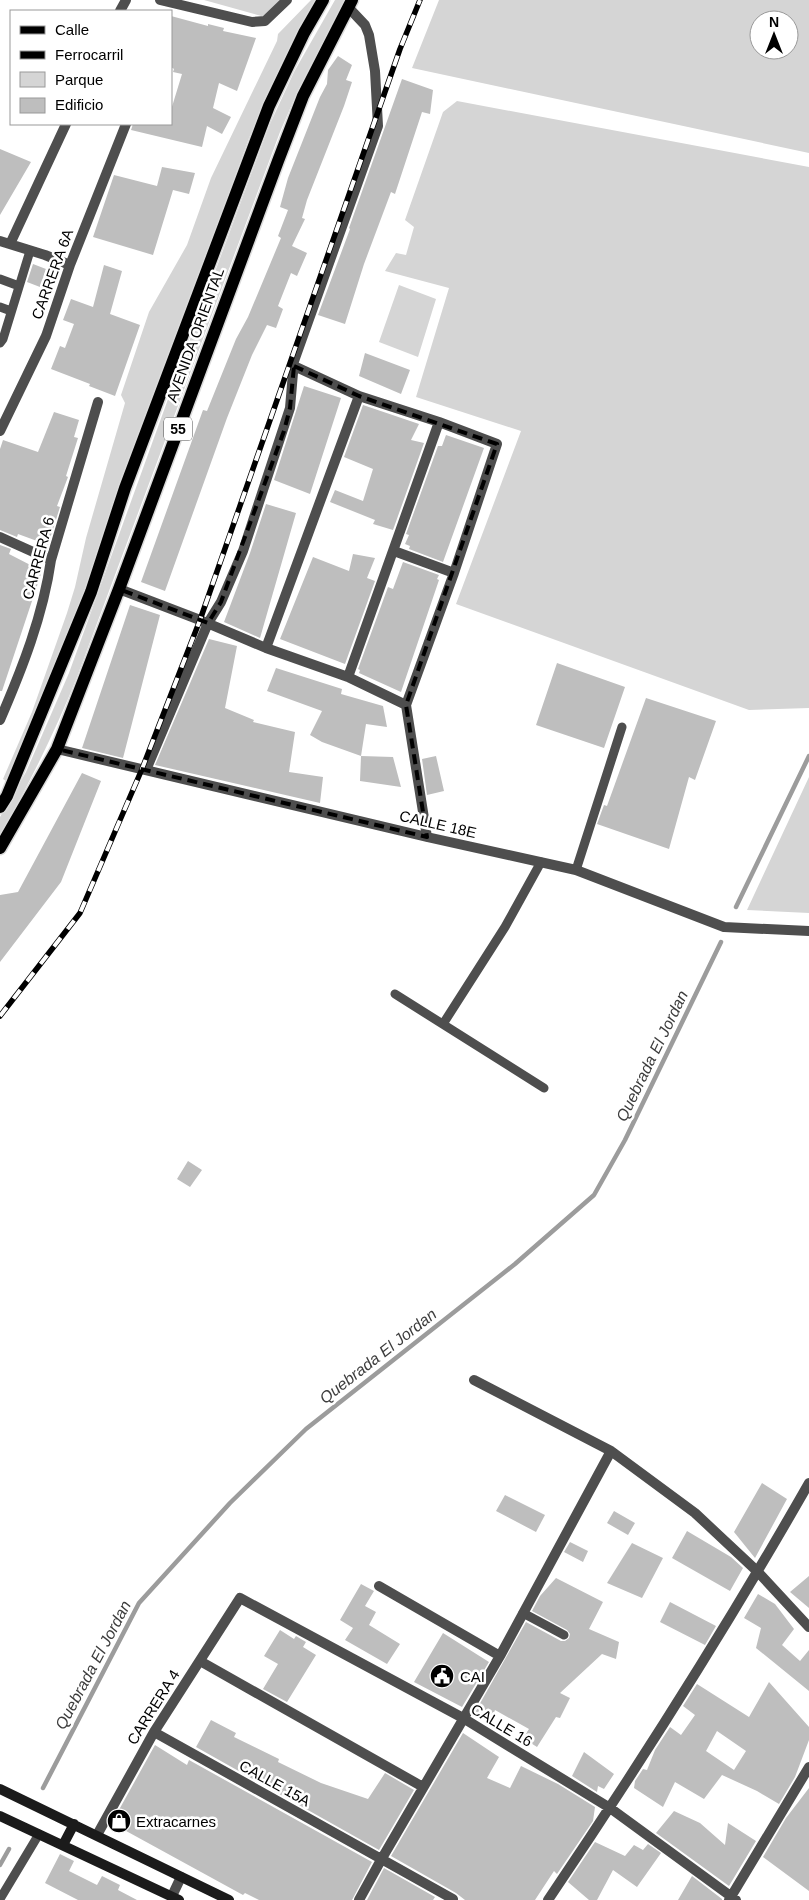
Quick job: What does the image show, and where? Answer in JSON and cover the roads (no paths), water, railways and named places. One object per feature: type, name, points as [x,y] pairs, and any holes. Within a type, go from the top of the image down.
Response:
[{"type":"main road","name":"AVENIDA ORIENTAL","points":[[2,799],[91,592],[128,478],[269,106],[322,0]]},
{"type":"main road","name":"AVENIDA ORIENTAL","points":[[0,848],[57,749],[119,589],[282,151],[304,96],[350,3]]},
{"type":"main road","points":[[0,1789],[229,1900]]},
{"type":"main road","points":[[0,1816],[63,1845],[159,1896],[175,1899]]},
{"type":"main road","points":[[63,1845],[74,1824]]},
{"type":"street","points":[[160,0],[172,8],[252,22],[265,21],[287,0]]},
{"type":"street","points":[[146,770],[208,623],[221,602],[243,551],[284,431],[290,408],[294,366],[378,126],[375,71],[369,35],[366,25],[350,3]]},
{"type":"street","points":[[65,125],[5,242],[70,265]]},
{"type":"street","name":"CARRERA 6A","points":[[0,432],[46,336],[70,265],[126,125]]},
{"type":"street","points":[[294,366],[359,396],[439,422],[498,444],[406,705],[426,837]]},
{"type":"street","points":[[266,648],[359,396]]},
{"type":"street","name":"CARRERA 6","points":[[0,720],[21,672],[48,583],[51,560],[98,402]]},
{"type":"street","points":[[348,678],[439,422]]},
{"type":"street","points":[[0,537],[51,560]]},
{"type":"street","points":[[394,551],[454,573]]},
{"type":"street","points":[[119,589],[208,623],[266,648],[348,678],[406,705]]},
{"type":"street","name":"CALLE 18E","points":[[57,749],[426,837],[576,870],[724,927],[809,931]]},
{"type":"street","points":[[474,1380],[611,1450],[696,1513],[758,1572],[809,1627]]},
{"type":"street","points":[[359,1900],[500,1656],[611,1450]]},
{"type":"street","points":[[548,1900],[610,1808],[758,1572],[809,1483]]},
{"type":"street","points":[[379,1586],[500,1656]]},
{"type":"street","name":"CALLE 16","points":[[240,1598],[463,1718],[610,1808],[732,1899]]},
{"type":"street","name":"CARRERA 4","points":[[96,1835],[154,1732],[240,1598]]},
{"type":"street","points":[[200,1661],[424,1787]]},
{"type":"street","name":"CALLE 15A","points":[[154,1732],[453,1899]]},
{"type":"street","points":[[732,1899],[809,1766]]},
{"type":"street","points":[[175,1899],[181,1876]]},
{"type":"lane","points":[[0,343],[3,339],[30,251]]},
{"type":"lane","points":[[0,279],[19,286]]},
{"type":"lane","points":[[0,308],[11,310]]},
{"type":"lane","points":[[576,870],[622,727]]},
{"type":"lane","points":[[443,1024],[505,927],[541,862]]},
{"type":"lane","points":[[396,994],[544,1088]]},
{"type":"lane","points":[[523,1613],[564,1636]]},
{"type":"lane","points":[[0,1899],[39,1834]]},
{"type":"waterway","name":"Quebrada El Jordan","points":[[736,907],[809,756]]},
{"type":"waterway","name":"Quebrada El Jordan","points":[[43,1788],[139,1603],[230,1503],[306,1429],[515,1264],[594,1195],[625,1140],[721,942]]},
{"type":"waterway","name":"Quebrada El Jordan","points":[[0,1865],[9,1849]]},
{"type":"railway","points":[[0,1016],[80,913],[142,769],[200,620],[400,49],[420,0]]},
{"type":"place","name":"CAI","points":[[442,1676]]},
{"type":"place","name":"Extracarnes","points":[[119,1821]]}]
